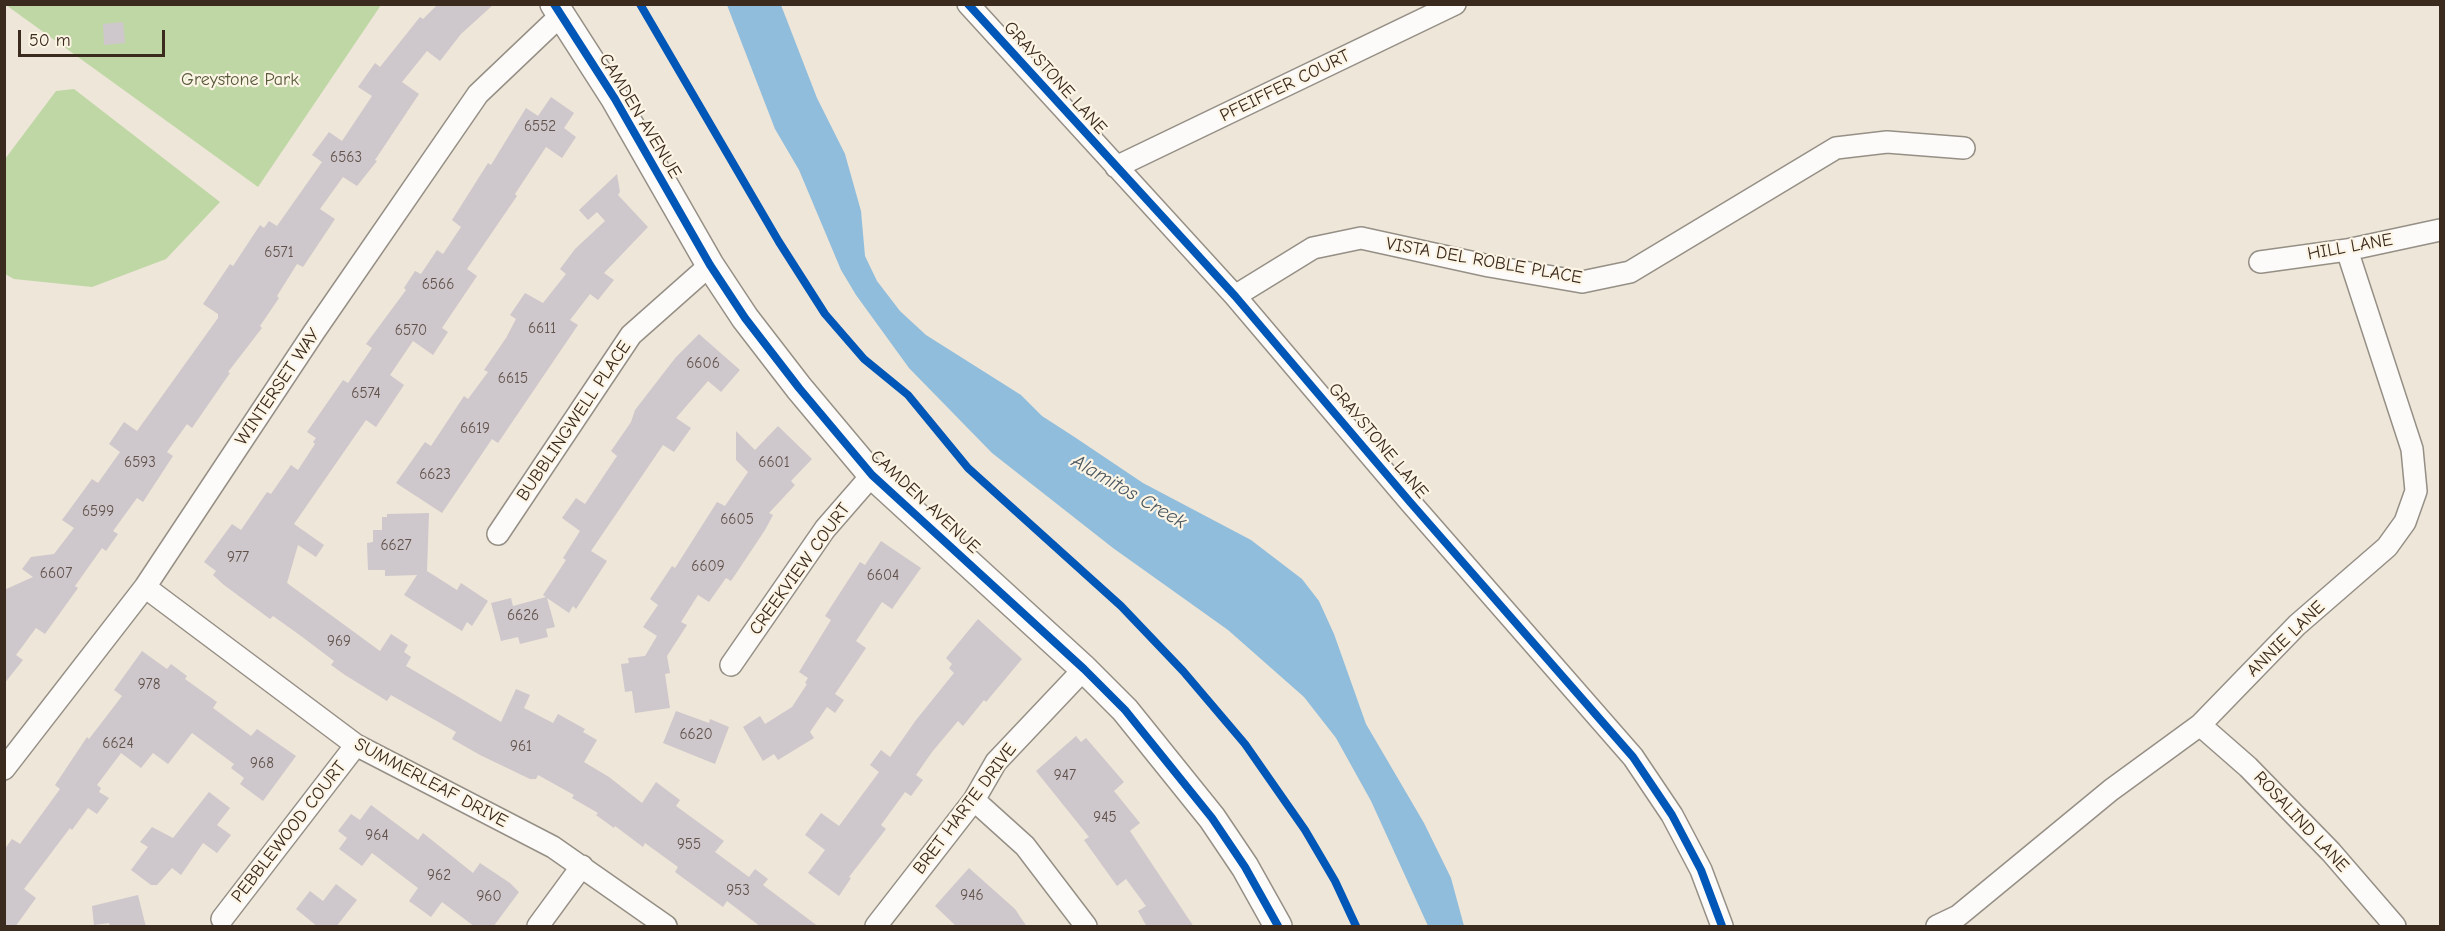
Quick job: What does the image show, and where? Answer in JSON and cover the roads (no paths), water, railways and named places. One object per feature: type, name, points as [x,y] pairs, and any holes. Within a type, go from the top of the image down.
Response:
[{"type":"street","name":"GRAYSTONE LANE","points":[[968,4],[1235,296],[1410,502],[1633,757],[1672,815],[1701,870],[1722,927]]},
{"type":"street","name":"PFEIFFER COURT","points":[[1116,167],[1455,4]]},
{"type":"street","name":"CAMDEN AVENUE","points":[[557,10],[615,99],[710,265],[779,362],[872,475],[1084,669],[1132,718],[1212,818],[1245,867],[1278,927]]},
{"type":"street","name":"WINTERSET WAY","points":[[4,769],[145,587],[314,332],[478,94],[557,10]]},
{"type":"street","name":"VISTA DEL ROBLE PLACE","points":[[1235,296],[1313,248],[1361,238],[1489,266],[1582,282],[1630,272],[1836,148],[1887,142],[1964,148]]},
{"type":"street","name":"HILL LANE","points":[[2260,261],[2347,250],[2440,230]]},
{"type":"street","name":"ANNIE LANE","points":[[1937,927],[1958,916],[2111,790],[2200,725],[2297,625],[2387,547],[2405,522],[2416,491],[2412,449],[2347,250]]},
{"type":"street","name":"BUBBLINGWELL PLACE","points":[[498,534],[631,335],[710,265]]},
{"type":"street","name":"CREEKVIEW COURT","points":[[731,665],[825,529],[872,475]]},
{"type":"street","name":"SUMMERLEAF DRIVE","points":[[145,587],[356,745],[553,847],[666,927]]},
{"type":"street","name":"BRET HARTE DRIVE","points":[[876,927],[974,800],[996,762],[1084,669]]},
{"type":"street","name":"ROSALIND LANE","points":[[2200,725],[2248,767],[2331,852],[2395,927]]},
{"type":"street","name":"PEBBLEWOOD COURT","points":[[222,919],[356,745]]},
{"type":"street","points":[[974,800],[1026,846],[1086,927]]},
{"type":"street","points":[[538,927],[582,866]]},
{"type":"water","name":"Alamitos Creek","points":[[727,5],[781,5],[817,98],[845,154],[861,211],[865,256],[877,281],[900,311],[926,335],[1021,395],[1042,416],[1143,483],[1251,540],[1302,579],[1319,601],[1334,634],[1366,724],[1424,823],[1451,878],[1464,926],[1428,926],[1371,801],[1336,738],[1304,697],[1228,630],[1113,548],[992,453],[909,368],[856,295],[841,270],[799,170],[775,129]]},
{"type":"park label","name":"Greystone Park","points":[[240,80]]}]
